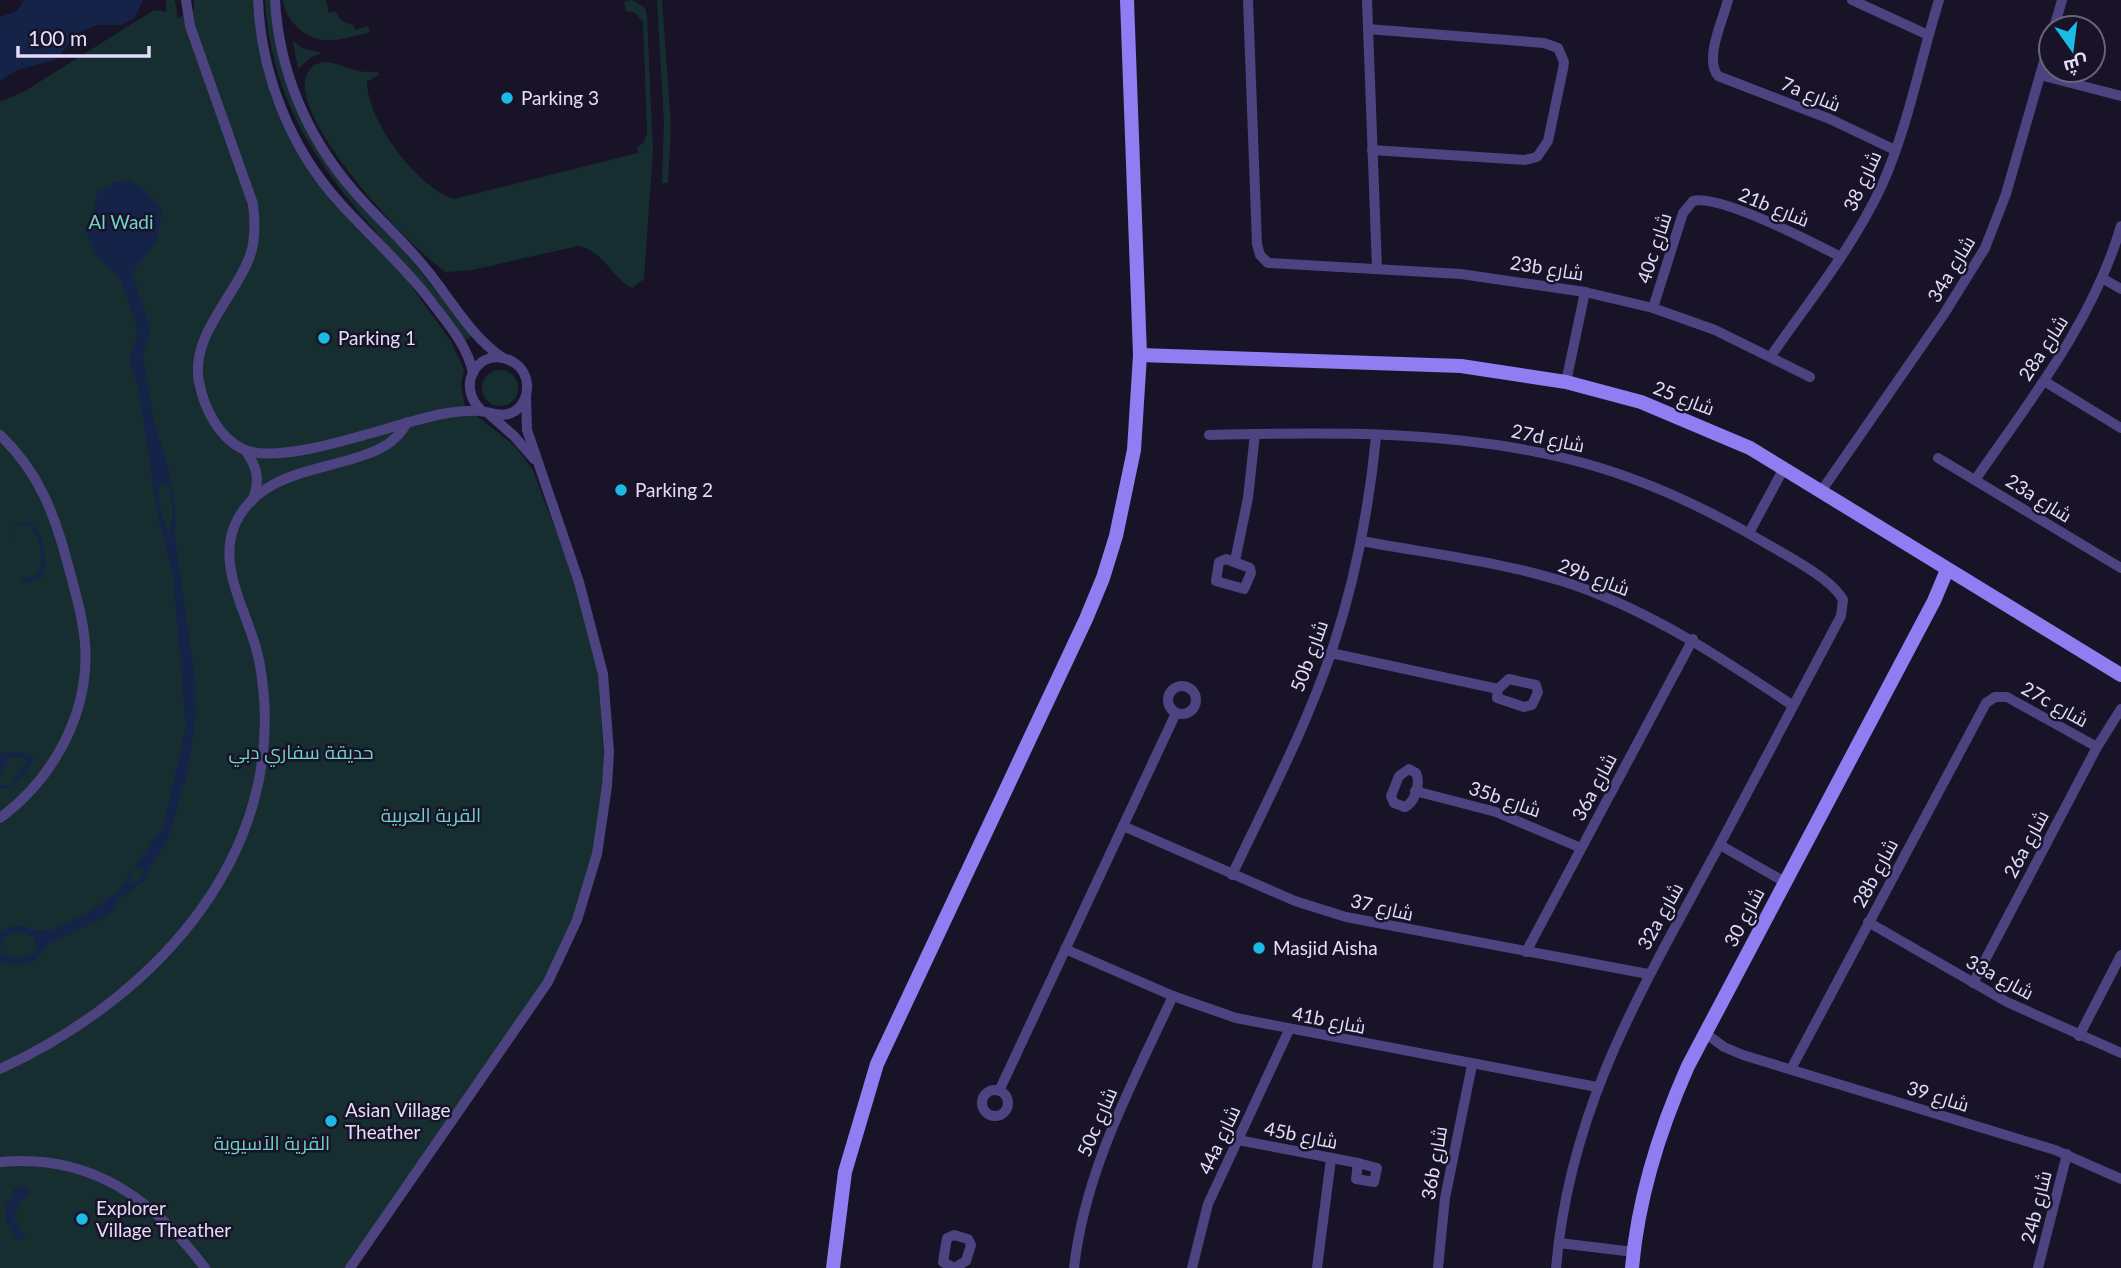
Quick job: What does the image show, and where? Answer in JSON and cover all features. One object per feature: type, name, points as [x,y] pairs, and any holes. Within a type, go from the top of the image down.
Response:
[{"type":"street","points":[[0,1069],[71,1031],[142,978],[190,927],[212,895],[235,851],[254,795],[263,737],[264,699],[259,658],[230,562],[234,529],[251,504],[258,475],[254,461],[245,450],[222,432],[207,408],[198,377],[199,361],[209,331],[250,256],[255,221],[253,204],[190,26],[186,0]]},
{"type":"street","points":[[258,0],[264,50],[272,83],[299,146],[338,201],[424,292],[462,344],[472,373],[471,398],[514,436],[540,466]]},
{"type":"street","points":[[275,0],[286,68],[306,121],[320,146],[355,193],[426,268],[483,342],[503,358]]},
{"type":"street","points":[[833,1268],[845,1172],[877,1064],[1082,629],[1102,578],[1121,514],[1134,450],[1140,359],[1127,0]]},
{"type":"street","name":"23b شارع","points":[[1248,0],[1258,244],[1264,259],[1274,265],[1503,278],[1585,292],[1653,309],[1715,330],[1810,377]]},
{"type":"street","points":[[1367,0],[1377,269]]},
{"type":"street","name":"7a شارع","points":[[1728,0],[1713,57],[1715,72],[1727,82],[1829,119],[1895,150]]},
{"type":"street","points":[[1852,0],[1928,35]]},
{"type":"street","name":"شارع 38","points":[[1771,356],[1868,212],[1895,150],[1939,0]]},
{"type":"street","points":[[1368,29],[1544,43],[1558,48],[1564,62],[1548,141],[1537,157],[1525,160],[1373,149]]},
{"type":"street","name":"34a شارع","points":[[1822,490],[1950,306],[1985,248],[2006,194],[2037,84]]},
{"type":"street","points":[[2075,84],[2121,96]]},
{"type":"street","name":"21b شارع","points":[[1693,201],[1708,200],[1753,216],[1839,256]]},
{"type":"street","name":"40c شارع","points":[[1653,309],[1683,213],[1693,201]]},
{"type":"street","name":"28a شارع","points":[[1975,480],[2078,328],[2102,278],[2121,226]]},
{"type":"street","points":[[2102,278],[2121,289]]},
{"type":"street","points":[[1566,382],[1585,292]]},
{"type":"street","points":[[350,1268],[548,982],[577,920],[597,854],[608,763],[603,674],[586,603],[527,430],[524,372],[512,360],[503,358],[486,360],[472,373]]},
{"type":"street","name":"شارع 25","points":[[1140,359],[1433,363],[1566,382],[1678,415],[1822,490],[1950,572],[2121,675]]},
{"type":"street","points":[[2043,381],[2121,428]]},
{"type":"street","points":[[245,450],[288,453],[452,412],[515,411],[526,397]]},
{"type":"street","points":[[251,504],[293,475],[381,450],[397,439],[407,422]]},
{"type":"street","points":[[1235,561],[1248,498],[1255,434]]},
{"type":"street","points":[[0,435],[29,468],[54,515],[79,605],[86,662],[80,699],[63,745],[32,790],[0,818]]},
{"type":"street","name":"27d شارع","points":[[1209,435],[1376,437],[1493,445],[1567,458],[1647,484],[1749,533],[1833,587],[1843,600]]},
{"type":"street","name":"50b شارع","points":[[1232,874],[1293,746],[1331,653],[1361,541],[1376,437]]},
{"type":"street","name":"23a شارع","points":[[1938,457],[2121,568]]},
{"type":"street","points":[[1749,533],[1784,468]]},
{"type":"street","name":"29b شارع","points":[[1361,541],[1504,567],[1574,585],[1693,639],[1792,705]]},
{"type":"street","name":"شارع 30","points":[[1632,1268],[1643,1199],[1657,1144],[1676,1092],[1702,1038],[1950,572]]},
{"type":"street","name":"32a شارع","points":[[1556,1268],[1574,1159],[1597,1087],[1648,974],[1720,845],[1841,616],[1843,600]]},
{"type":"street","name":"36a شارع","points":[[1526,952],[1693,639]]},
{"type":"street","points":[[1331,653],[1498,689]]},
{"type":"street","name":"27c شارع","points":[[1995,697],[2013,699],[2097,747]]},
{"type":"street","name":"28b شارع","points":[[1791,1069],[1982,708],[1995,697]]},
{"type":"street","name":"26a شارع","points":[[1973,983],[2121,700]]},
{"type":"street","name":"26a شارع","points":[[2112,721],[2121,709]]},
{"type":"street","points":[[999,1091],[1175,713]]},
{"type":"street","name":"35b شارع","points":[[1415,791],[1496,812],[1581,848]]},
{"type":"street","name":"شارع 37","points":[[1123,826],[1295,901],[1372,924],[1648,974]]},
{"type":"street","points":[[1720,845],[1785,882]]},
{"type":"street","name":"33a شارع","points":[[1868,922],[1973,983],[2079,1036],[2121,1052]]},
{"type":"street","name":"41b شارع","points":[[1065,948],[1173,996],[1236,1018],[1597,1087]]},
{"type":"street","points":[[2079,1036],[2121,955]]},
{"type":"street","name":"50c شارع","points":[[1074,1268],[1084,1208],[1098,1162],[1173,996]]},
{"type":"street","name":"44a شارع","points":[[1192,1268],[1208,1204],[1289,1030]]},
{"type":"street","name":"شارع 39","points":[[1702,1038],[1743,1055],[2067,1154],[2121,1179]]},
{"type":"street","name":"36b شارع","points":[[1438,1268],[1444,1198],[1472,1065]]},
{"type":"street","name":"45b شارع","points":[[1238,1140],[1358,1163]]},
{"type":"street","name":"24b شارع","points":[[2038,1268],[2067,1154]]},
{"type":"street","points":[[1317,1268],[1331,1159]]},
{"type":"street","points":[[0,1163],[50,1163],[111,1182],[163,1217],[205,1268]]},
{"type":"street","points":[[1559,1243],[1634,1252]]},
{"type":"green space","name":"حديقة سفاري دبي","points":[[166,0],[175,0],[178,18],[194,10],[194,0],[254,0],[254,11],[297,148],[402,273],[451,341],[464,370],[461,384],[465,407],[515,446],[533,470],[590,621],[599,673],[605,788],[593,859],[560,955],[509,1038],[349,1268],[0,1268],[0,102],[25,91],[154,10],[166,12]]},
{"type":"green space","points":[[265,0],[273,0],[306,127],[472,336],[465,340],[338,185],[311,146],[289,103],[273,55]]},
{"type":"green space","points":[[283,0],[326,0],[329,13],[335,11],[342,21],[353,25],[355,30],[368,26],[370,32],[330,40],[312,37],[290,20]]},
{"type":"green space","points":[[632,0],[645,8],[647,17],[653,152],[644,279],[632,288],[618,278],[594,253],[578,246],[472,270],[446,272],[406,237],[352,176],[328,142],[311,111],[305,85],[312,67],[326,62],[359,71],[378,71],[379,75],[367,81],[375,115],[385,133],[410,167],[440,192],[454,199],[638,153],[637,147],[644,142],[647,132],[643,22],[634,12],[626,11],[624,2]]},
{"type":"green space","points":[[657,0],[662,0],[671,127],[668,183],[662,183],[664,122]]},
{"type":"green space","points":[[293,41],[302,48],[322,53],[311,57],[298,69]]},
{"type":"green space","points":[[500,370],[513,375],[518,388],[513,401],[500,406],[487,401],[482,388],[487,375]]},
{"type":"water","points":[[24,0],[143,0],[135,17],[122,25],[98,25],[82,31],[55,60],[17,70],[0,81],[0,17],[17,11]]},
{"type":"water","points":[[129,180],[148,193],[162,210],[157,240],[132,273],[151,330],[143,354],[153,418],[167,463],[175,506],[175,539],[195,678],[196,715],[188,770],[169,835],[142,883],[120,898],[110,914],[49,944],[34,961],[21,965],[0,963],[0,952],[17,958],[35,952],[37,947],[33,937],[20,931],[6,935],[0,947],[0,933],[15,925],[38,931],[52,930],[90,912],[118,892],[164,825],[186,726],[173,575],[157,511],[139,391],[129,359],[137,337],[136,323],[120,279],[97,256],[85,231],[93,215],[97,193],[112,183]],"holes":[[[162,482],[169,486],[173,512],[170,531],[160,507],[159,492]],[[145,867],[139,881],[129,884],[134,869]]]},
{"type":"water","points":[[28,521],[42,539],[45,564],[41,578],[25,583],[20,577],[32,578],[40,572],[42,560],[37,536],[30,526],[21,524],[15,527],[7,540],[14,525]]},
{"type":"water","points":[[0,753],[28,753],[34,757],[25,773],[12,786],[0,789],[0,786],[10,785],[27,762],[23,757],[9,757],[0,774]]},
{"type":"water","points":[[24,1186],[30,1192],[21,1200],[13,1217],[25,1237],[24,1240],[17,1240],[5,1220],[6,1205],[13,1199],[13,1189]]},
{"type":"place","name":"Parking 3","points":[[507,98]]},
{"type":"place","name":"Parking 1","points":[[324,338]]},
{"type":"place","name":"Parking 2","points":[[621,490]]},
{"type":"place","name":"Masjid Aisha","points":[[1259,948]]},
{"type":"place","name":"Asian Village Theather","points":[[331,1121]]},
{"type":"place","name":"Explorer Village Theather","points":[[82,1219]]},
{"type":"park label","name":"Al Wadi","points":[[121,222]]},
{"type":"park label","name":"القرية العربية","points":[[431,815]]},
{"type":"park label","name":"القرية الآسيوية","points":[[272,1143]]}]
